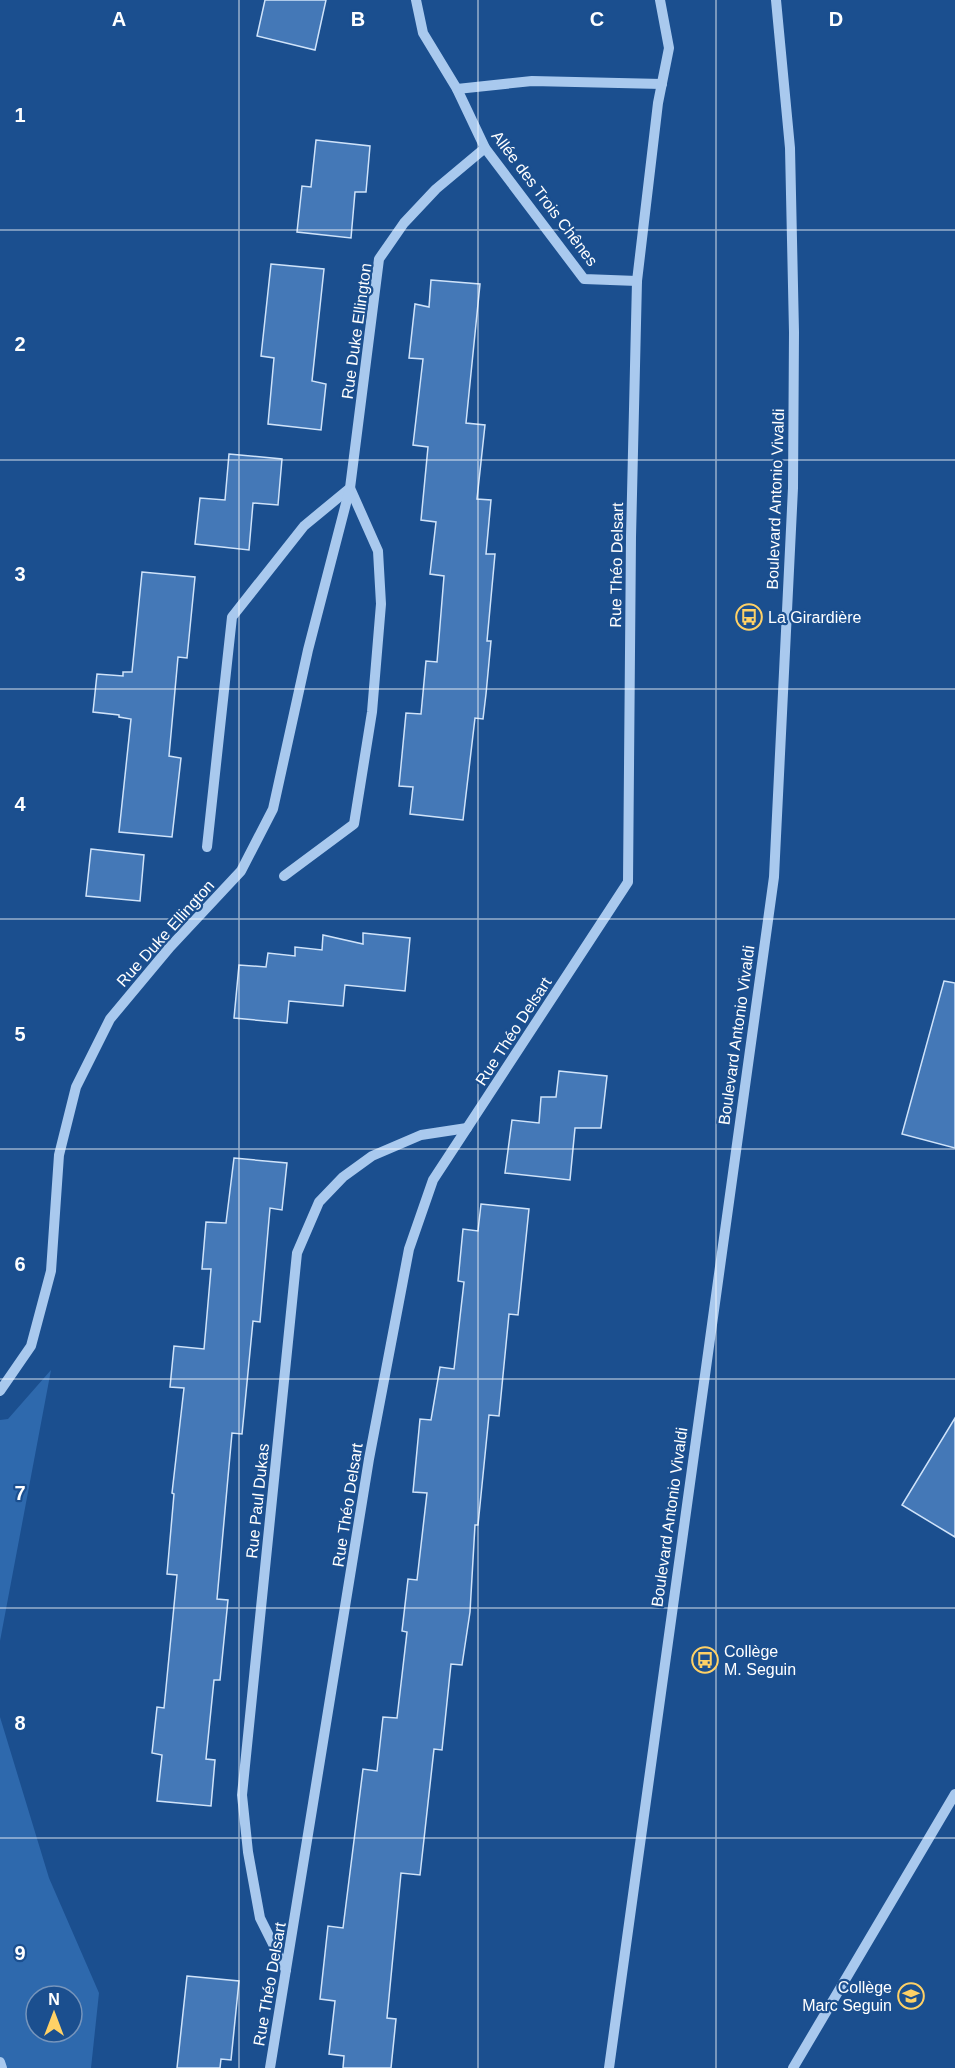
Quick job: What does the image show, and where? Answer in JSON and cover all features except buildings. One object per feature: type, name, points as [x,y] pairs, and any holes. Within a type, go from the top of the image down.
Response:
[{"type":"street","name":"Allée des Trois Chênes","points":[[416,0],[423,33],[457,89],[485,148],[584,279],[637,281]]},
{"type":"street","name":"Rue Théo Delsart","points":[[270,2068],[369,1459],[409,1249],[433,1180],[628,882],[631,537],[637,281],[662,84],[669,48],[660,0]]},
{"type":"street","name":"Boulevard Antonio Vivaldi","points":[[609,2068],[774,877],[792,488],[794,332],[790,148],[776,0]]},
{"type":"street","points":[[457,89],[532,81],[662,84]]},
{"type":"street","name":"Rue Duke Ellington","points":[[0,1391],[32,1346],[51,1271],[59,1155],[76,1087],[110,1019],[170,947],[241,871],[273,809],[308,650],[350,488],[379,259],[404,223],[436,189],[485,148]]},
{"type":"street","points":[[207,847],[232,617],[304,526],[350,488],[378,551],[381,604],[372,712],[354,824],[284,876]]},
{"type":"street","name":"Rue Paul Dukas","points":[[286,1970],[260,1918],[248,1852],[242,1795],[297,1253],[319,1202],[343,1177],[372,1156],[421,1135],[467,1128]]},
{"type":"street","points":[[793,2068],[955,1794]]},
{"type":"street","points":[[0,2062],[2,2068]]},
{"type":"shaded area","points":[[51,1370],[0,1641],[0,1420],[8,1419]]},
{"type":"shaded area","points":[[0,1717],[49,1878],[99,1993],[91,2068],[0,2068]]},
{"type":"place","name":"La Girardière","points":[[749,617]]},
{"type":"place","name":"Collège M. Seguin","points":[[705,1660]]},
{"type":"place","name":"Collège Marc Seguin","points":[[911,1996]]}]
